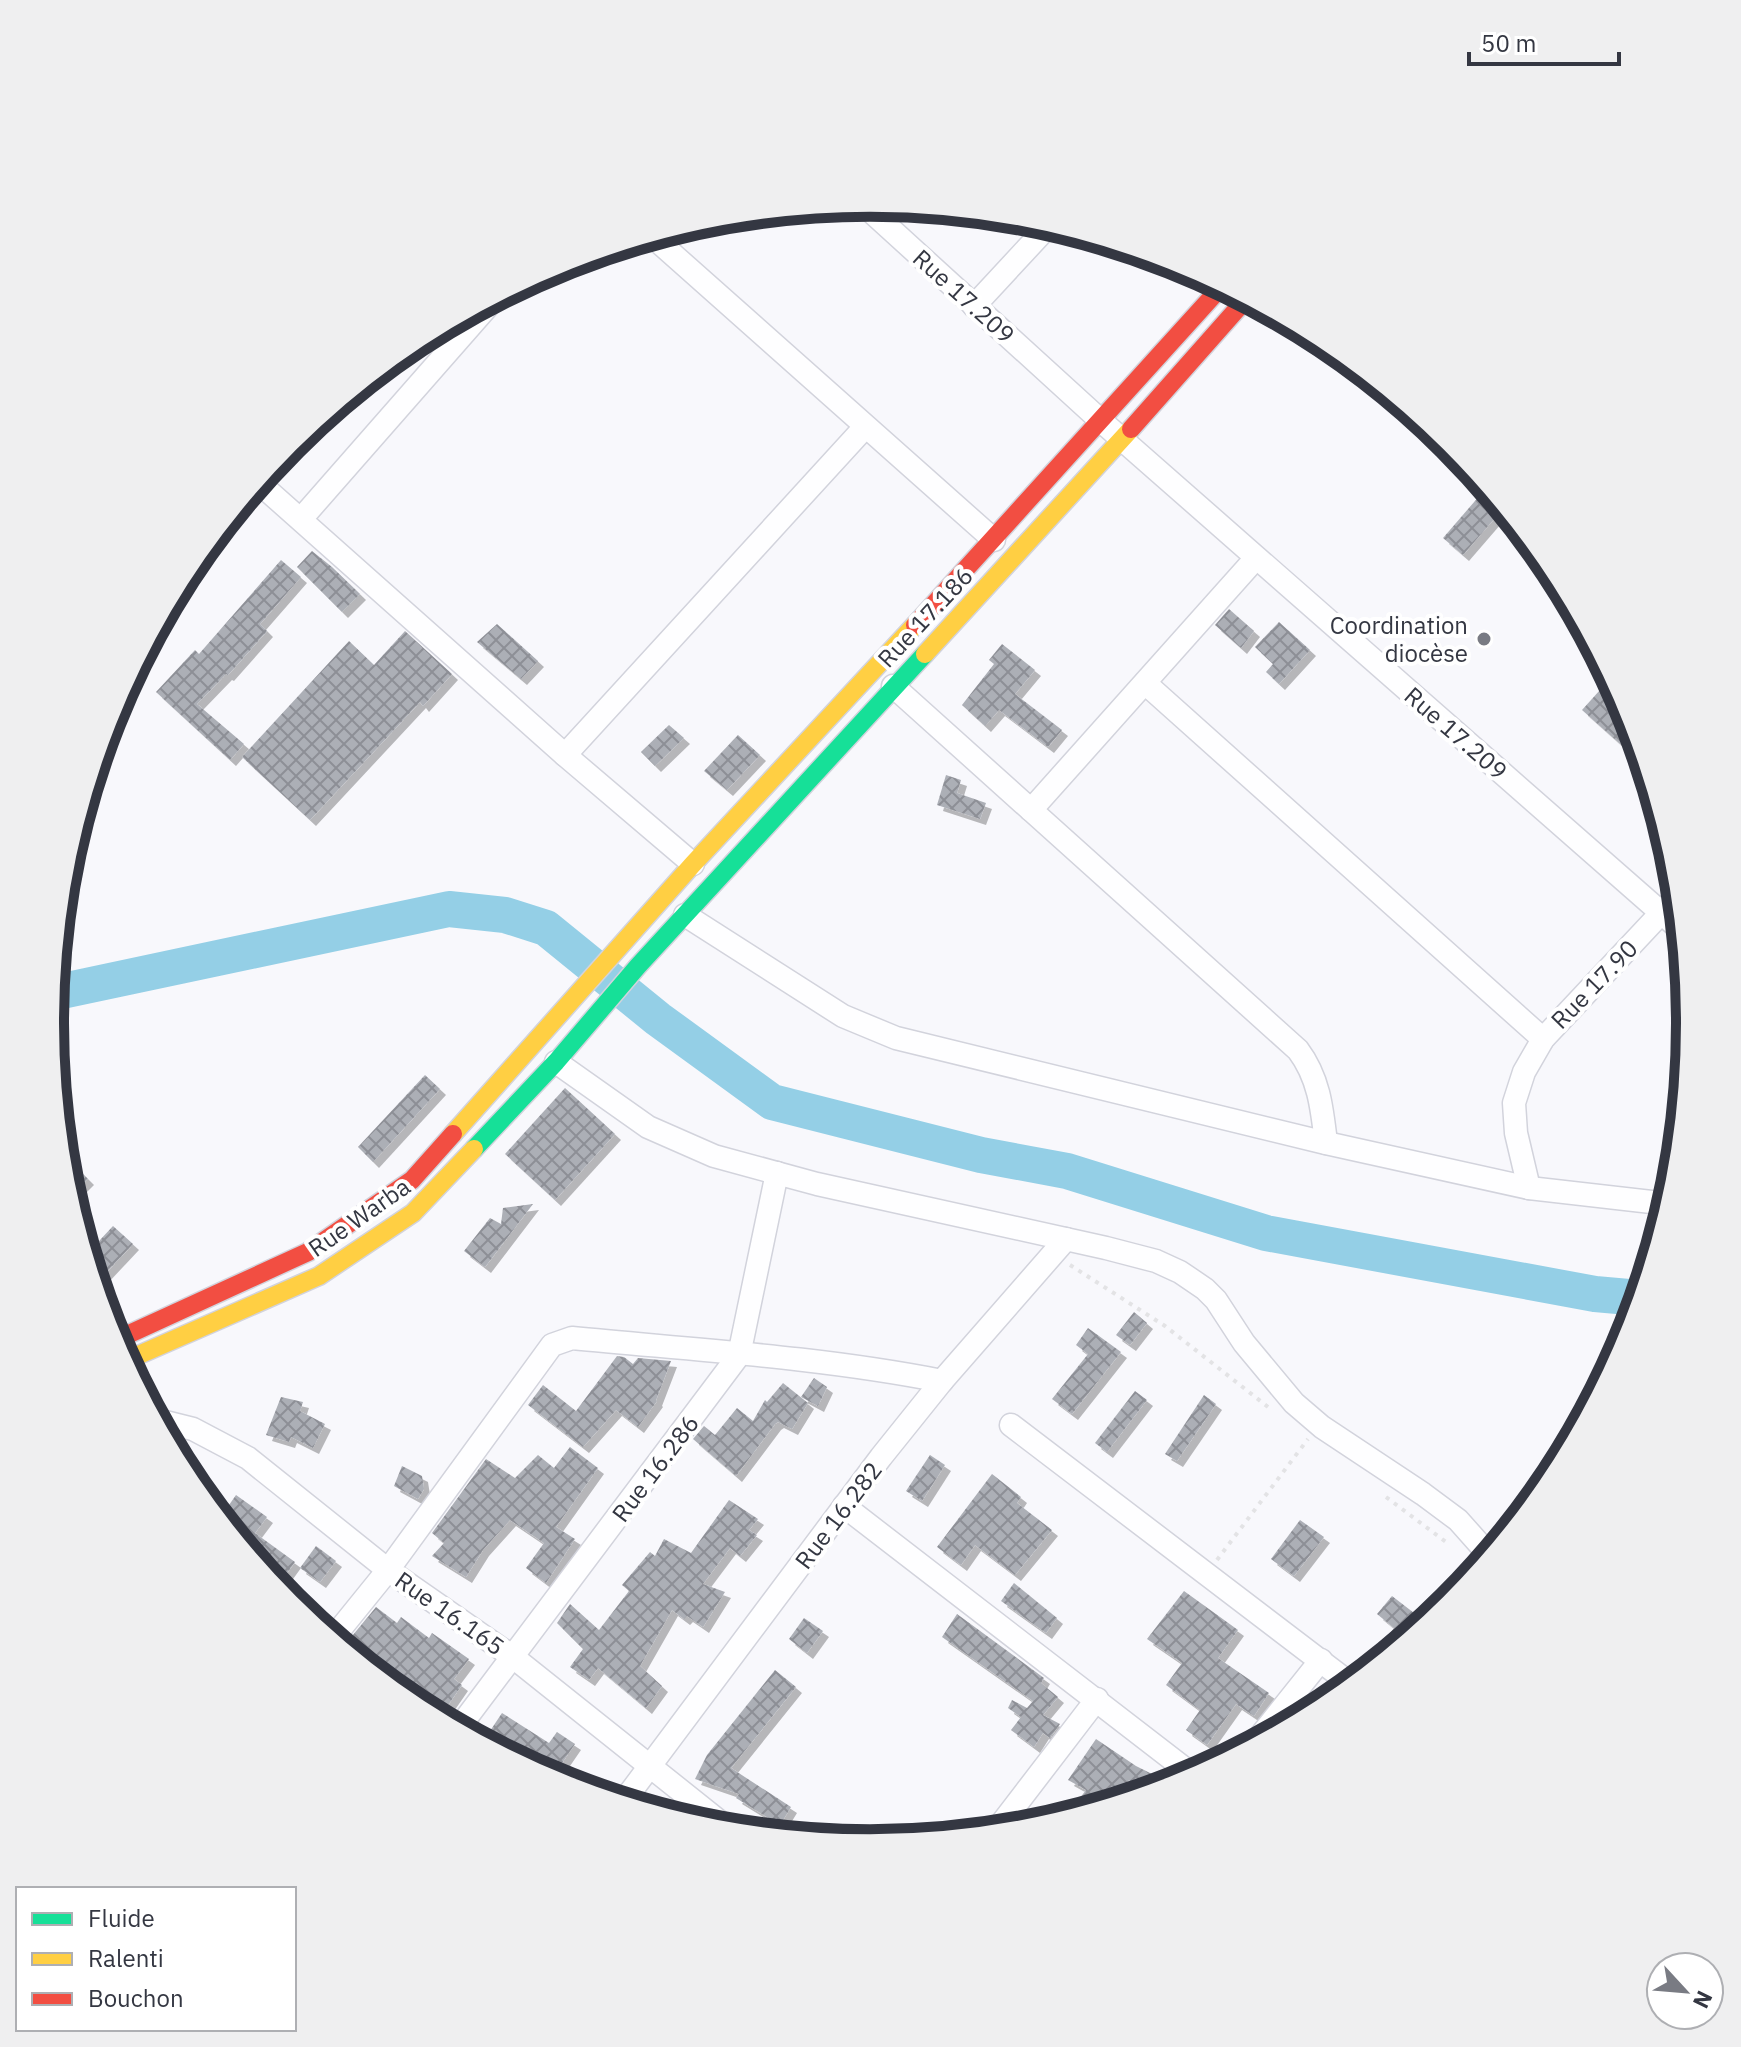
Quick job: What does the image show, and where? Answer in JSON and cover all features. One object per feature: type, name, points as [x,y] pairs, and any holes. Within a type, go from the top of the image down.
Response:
[{"type":"main road","points":[[126,1335],[308,1252],[412,1180],[693,864],[994,540],[1214,294]]},
{"type":"main road","name":"Rue 17.186","points":[[603,1007],[1239,307]]},
{"type":"main road","name":"Rue Warba","points":[[136,1356],[319,1276],[413,1213],[556,1062],[603,1007]]},
{"type":"street","name":"Rue 17.209","points":[[877,217],[1100,420],[1670,921]]},
{"type":"street","points":[[974,306],[1040,235]]},
{"type":"street","points":[[661,244],[994,540]]},
{"type":"street","points":[[301,519],[475,321]]},
{"type":"street","points":[[565,755],[865,427]]},
{"type":"street","points":[[266,489],[565,755],[693,864]]},
{"type":"street","points":[[1031,810],[1256,558]]},
{"type":"street","points":[[1145,683],[1543,1039]]},
{"type":"street","points":[[893,686],[1298,1050],[1308,1063],[1319,1090],[1326,1143]]},
{"type":"street","name":"Rue 17.90","points":[[1529,1188],[1516,1133],[1514,1103],[1524,1072],[1543,1039],[1668,907]]},
{"type":"street","points":[[685,915],[843,1016],[896,1038],[1326,1143],[1529,1188],[1657,1203]]},
{"type":"street","points":[[556,1062],[648,1127],[714,1156],[1059,1246],[1156,1261],[1180,1272],[1205,1289],[1294,1403],[1322,1427],[1458,1520],[1483,1548]]},
{"type":"street","name":"Rue 16.286","points":[[465,1720],[739,1355],[777,1173]]},
{"type":"street","name":"Rue 16.282","points":[[630,1793],[844,1506],[942,1381],[1059,1246]]},
{"type":"street","points":[[339,1630],[388,1570],[552,1345],[572,1338],[863,1366],[942,1381]]},
{"type":"street","name":"Rue 16.165","points":[[170,1423],[193,1429],[248,1458],[388,1570],[513,1657],[711,1814]]},
{"type":"street","points":[[1011,1425],[1342,1677]]},
{"type":"street","points":[[844,1506],[1183,1767]]},
{"type":"street","points":[[1270,1724],[1321,1660]]},
{"type":"street","points":[[1005,1818],[1097,1699]]},
{"type":"path","points":[[1059,1246],[1223,1372]]},
{"type":"path","points":[[1206,1574],[1309,1439]]},
{"type":"building","points":[[1480,495],[1496,516],[1463,555],[1443,538]]},
{"type":"building","points":[[312,551],[360,594],[342,612],[297,567]]},
{"type":"building","points":[[281,560],[301,577],[260,624],[267,631],[197,704],[244,744],[230,760],[156,692],[195,650],[199,654]]},
{"type":"building","points":[[1229,609],[1254,631],[1241,648],[1215,625]]},
{"type":"building","points":[[1279,622],[1310,650],[1279,684],[1266,672],[1273,664],[1255,647]]},
{"type":"building","points":[[497,624],[538,661],[521,679],[477,642]]},
{"type":"building","points":[[405,631],[452,674],[423,706],[420,702],[310,820],[242,757],[349,641],[374,665]]},
{"type":"building","points":[[1002,644],[1035,670],[1015,694],[1062,730],[1048,747],[999,710],[985,726],[962,705],[994,664],[989,660]]},
{"type":"building","points":[[1603,687],[1630,753],[1582,710]]},
{"type":"building","points":[[669,725],[684,738],[655,766],[641,752]]},
{"type":"building","points":[[738,735],[760,755],[727,790],[704,771]]},
{"type":"building","points":[[946,775],[961,780],[957,793],[986,803],[980,819],[937,805]]},
{"type":"building","points":[[425,1075],[440,1089],[373,1162],[358,1147]]},
{"type":"building","points":[[565,1088],[615,1134],[555,1200],[505,1154]]},
{"type":"building","points":[[77,1168],[88,1179],[80,1187]]},
{"type":"building","points":[[533,1204],[485,1267],[464,1251],[490,1218],[501,1224],[503,1208]]},
{"type":"building","points":[[113,1226],[133,1244],[104,1275],[95,1245]]},
{"type":"building","points":[[1134,1312],[1147,1323],[1130,1345],[1116,1335]]},
{"type":"building","points":[[1088,1328],[1121,1352],[1072,1414],[1052,1399],[1088,1354],[1076,1345]]},
{"type":"building","points":[[617,1356],[633,1364],[638,1358],[671,1361],[657,1401],[638,1427],[616,1410],[583,1447],[528,1405],[543,1385],[576,1411]]},
{"type":"building","points":[[814,1378],[827,1387],[818,1406],[801,1397]]},
{"type":"building","points":[[783,1383],[808,1403],[792,1429],[778,1422],[775,1424],[736,1476],[693,1439],[704,1426],[715,1435],[737,1408],[753,1421],[765,1400],[767,1402]]},
{"type":"building","points":[[1135,1391],[1147,1400],[1107,1452],[1095,1443]]},
{"type":"building","points":[[1204,1395],[1216,1404],[1177,1461],[1165,1454]]},
{"type":"building","points":[[281,1397],[303,1402],[300,1411],[325,1424],[313,1448],[291,1437],[289,1442],[266,1435]]},
{"type":"building","points":[[570,1447],[598,1468],[556,1527],[575,1539],[546,1583],[526,1568],[544,1543],[510,1520],[483,1550],[466,1577],[432,1556],[444,1543],[432,1533],[486,1459],[515,1478],[538,1455],[554,1468]]},
{"type":"building","points":[[930,1455],[945,1465],[922,1501],[906,1491]]},
{"type":"building","points":[[402,1466],[422,1476],[424,1489],[418,1499],[394,1486]]},
{"type":"building","points":[[992,1474],[1021,1497],[1017,1503],[1052,1530],[1015,1575],[975,1545],[961,1565],[937,1547]]},
{"type":"building","points":[[236,1495],[267,1517],[255,1533],[295,1562],[284,1577],[264,1555],[227,1508]]},
{"type":"building","points":[[729,1500],[758,1519],[749,1530],[757,1535],[740,1556],[730,1548],[703,1584],[725,1592],[703,1627],[672,1610],[640,1666],[662,1686],[646,1708],[598,1668],[589,1680],[570,1667],[583,1649],[557,1623],[570,1604],[599,1630],[629,1591],[622,1585],[650,1552],[655,1556],[664,1539],[691,1553]]},
{"type":"building","points":[[1300,1520],[1324,1537],[1294,1576],[1271,1559]]},
{"type":"building","points":[[316,1546],[336,1561],[320,1582],[300,1568]]},
{"type":"building","points":[[1014,1583],[1057,1618],[1046,1633],[1001,1601]]},
{"type":"building","points":[[1184,1591],[1238,1630],[1218,1658],[1269,1693],[1254,1716],[1236,1704],[1207,1745],[1186,1730],[1200,1710],[1166,1685],[1182,1663],[1147,1639]]},
{"type":"building","points":[[1392,1596],[1418,1616],[1378,1649],[1394,1628],[1377,1614]]},
{"type":"building","points":[[376,1607],[397,1623],[401,1617],[429,1638],[432,1633],[469,1659],[454,1679],[462,1685],[446,1708],[418,1688],[417,1690],[350,1639]]},
{"type":"building","points":[[957,1614],[1044,1678],[1041,1683],[1058,1697],[1043,1715],[1060,1724],[1050,1738],[1043,1733],[1034,1747],[1011,1730],[1021,1717],[1008,1708],[1012,1700],[1027,1708],[1033,1701],[942,1637]]},
{"type":"building","points":[[804,1618],[823,1631],[807,1653],[789,1639]]},
{"type":"building","points":[[775,1670],[796,1687],[731,1768],[791,1807],[780,1824],[736,1798],[739,1794],[695,1779],[707,1755]]},
{"type":"building","points":[[502,1713],[549,1743],[557,1732],[575,1744],[559,1768],[488,1733]]},
{"type":"building","points":[[1096,1739],[1158,1777],[1135,1785],[1129,1780],[1123,1789],[1116,1788],[1113,1792],[1076,1804],[1086,1790],[1068,1780]]},
{"type":"waterway","points":[[65,990],[449,909],[505,915],[546,928],[658,1019],[772,1102],[981,1155],[1067,1171],[1266,1233],[1595,1294],[1629,1297]]},
{"type":"traffic: fast","points":[[474,1149],[925,654]]},
{"type":"traffic: slow","points":[[925,654],[1131,429]]},
{"type":"traffic: slow","points":[[453,1134],[693,864],[915,625]]},
{"type":"traffic: slow","points":[[136,1356],[319,1276],[413,1213],[474,1149]]},
{"type":"traffic: jam","points":[[915,625],[1215,294]]},
{"type":"traffic: jam","points":[[1131,429],[1239,307]]},
{"type":"traffic: jam","points":[[126,1335],[308,1252],[412,1180],[453,1134]]},
{"type":"place","name":"Coordination diocèse","points":[[1484,639]]}]
